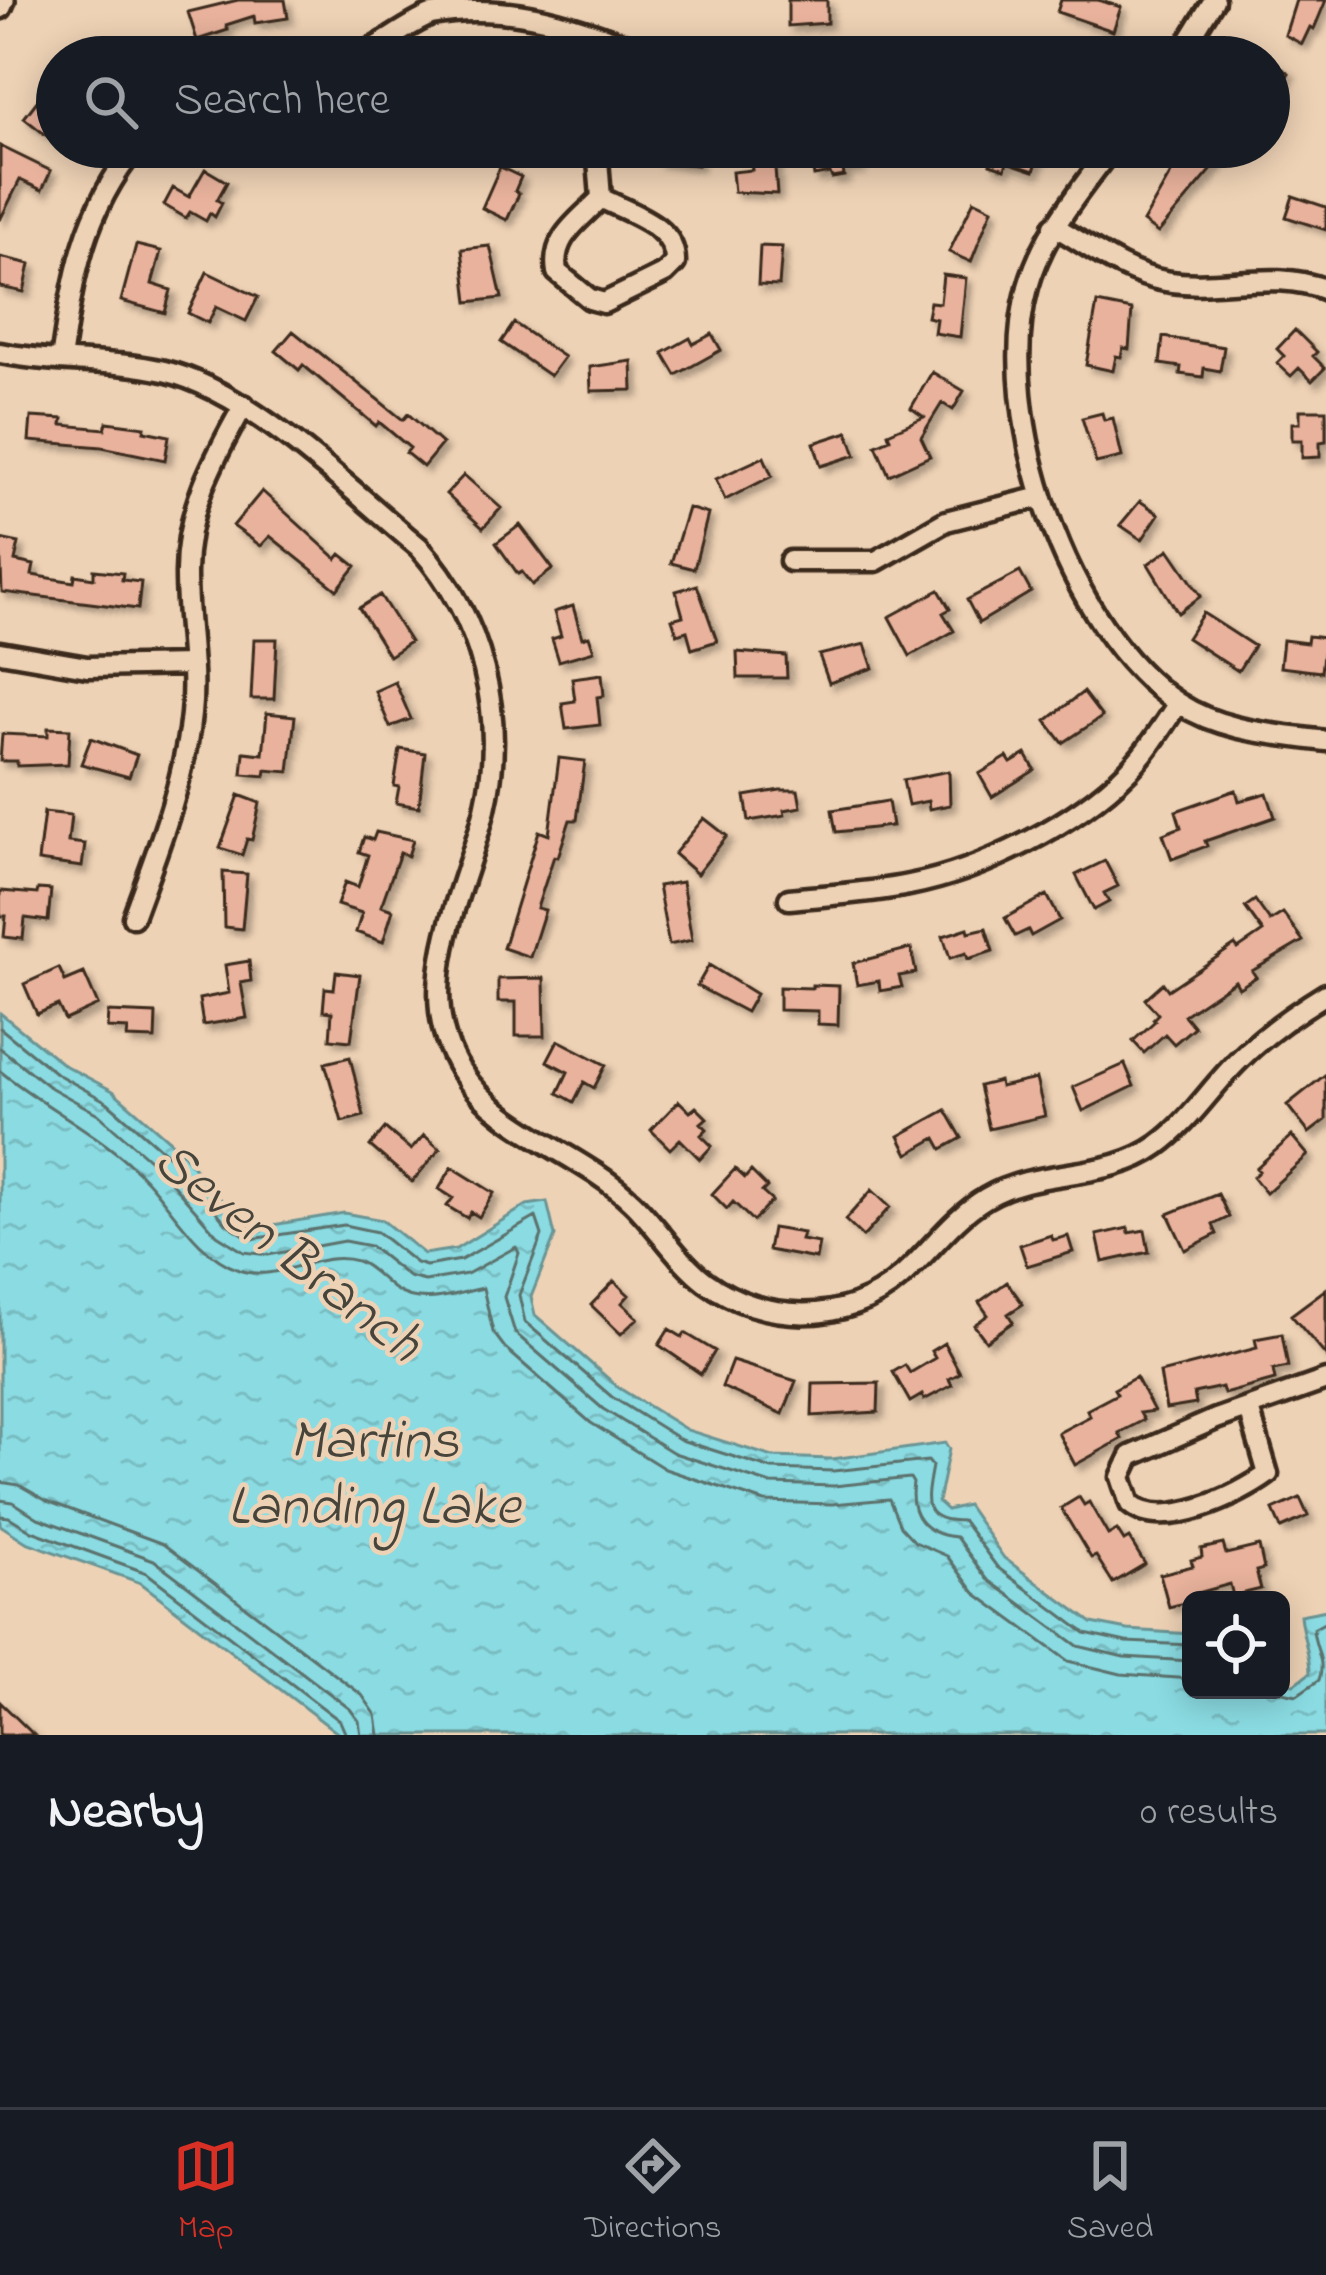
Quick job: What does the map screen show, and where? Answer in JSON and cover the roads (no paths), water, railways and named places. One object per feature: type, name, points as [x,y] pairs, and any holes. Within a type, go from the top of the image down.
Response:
[{"type":"street","points":[[1191,36],[1214,0]]},
{"type":"street","points":[[394,36],[431,16],[471,4],[503,2],[532,7],[587,36]]},
{"type":"street","points":[[61,360],[75,265],[104,194],[122,168]]},
{"type":"street","points":[[599,168],[601,199]]},
{"type":"street","points":[[1097,168],[1054,226],[1028,285],[1018,348],[1021,402],[1042,496],[1066,560],[1114,640],[1142,675],[1178,703],[1241,730],[1326,741]]},
{"type":"street","points":[[601,199],[654,226],[669,236],[675,248],[675,263],[665,273],[604,303],[590,299],[557,272],[554,255],[559,240],[601,199]]},
{"type":"street","points":[[1054,226],[1125,268],[1162,281],[1200,285],[1283,279],[1326,290]]},
{"type":"street","points":[[0,353],[167,371],[207,385],[244,405],[419,547],[454,592],[477,640],[492,715],[492,772],[442,952],[438,984],[442,1027],[458,1066],[476,1093],[498,1113],[616,1186],[687,1264],[728,1295],[757,1307],[810,1314],[837,1310],[882,1291],[900,1279],[955,1220],[990,1196],[1027,1182],[1115,1166],[1158,1145],[1254,1047],[1326,994]]},
{"type":"street","points":[[133,917],[187,752],[192,665],[185,577],[191,521],[208,468],[244,405]]},
{"type":"street","points":[[790,561],[876,561],[946,521],[1042,496]]},
{"type":"street","points":[[0,652],[87,667],[192,665]]},
{"type":"street","points":[[789,899],[907,886],[990,859],[1100,796],[1142,755],[1178,703]]},
{"type":"street","points":[[1249,1409],[1268,1474],[1245,1491],[1174,1514],[1150,1516],[1130,1504],[1121,1477],[1132,1456],[1249,1409],[1326,1380]]},
{"type":"water","name":"Martins Landing Lake","points":[[0,1013],[64,1065],[113,1091],[177,1147],[234,1215],[255,1228],[344,1213],[382,1220],[424,1254],[456,1249],[527,1205],[547,1202],[555,1236],[531,1297],[535,1315],[619,1388],[687,1430],[773,1457],[832,1459],[945,1443],[949,1449],[938,1502],[947,1510],[967,1505],[1004,1558],[1092,1623],[1182,1633],[1182,1699],[1290,1699],[1290,1684],[1310,1673],[1300,1615],[1326,1610],[1326,1735],[340,1735],[141,1583],[26,1542],[0,1525]]},
{"type":"water label","name":"Seven Branch","points":[[286,1254]]}]
